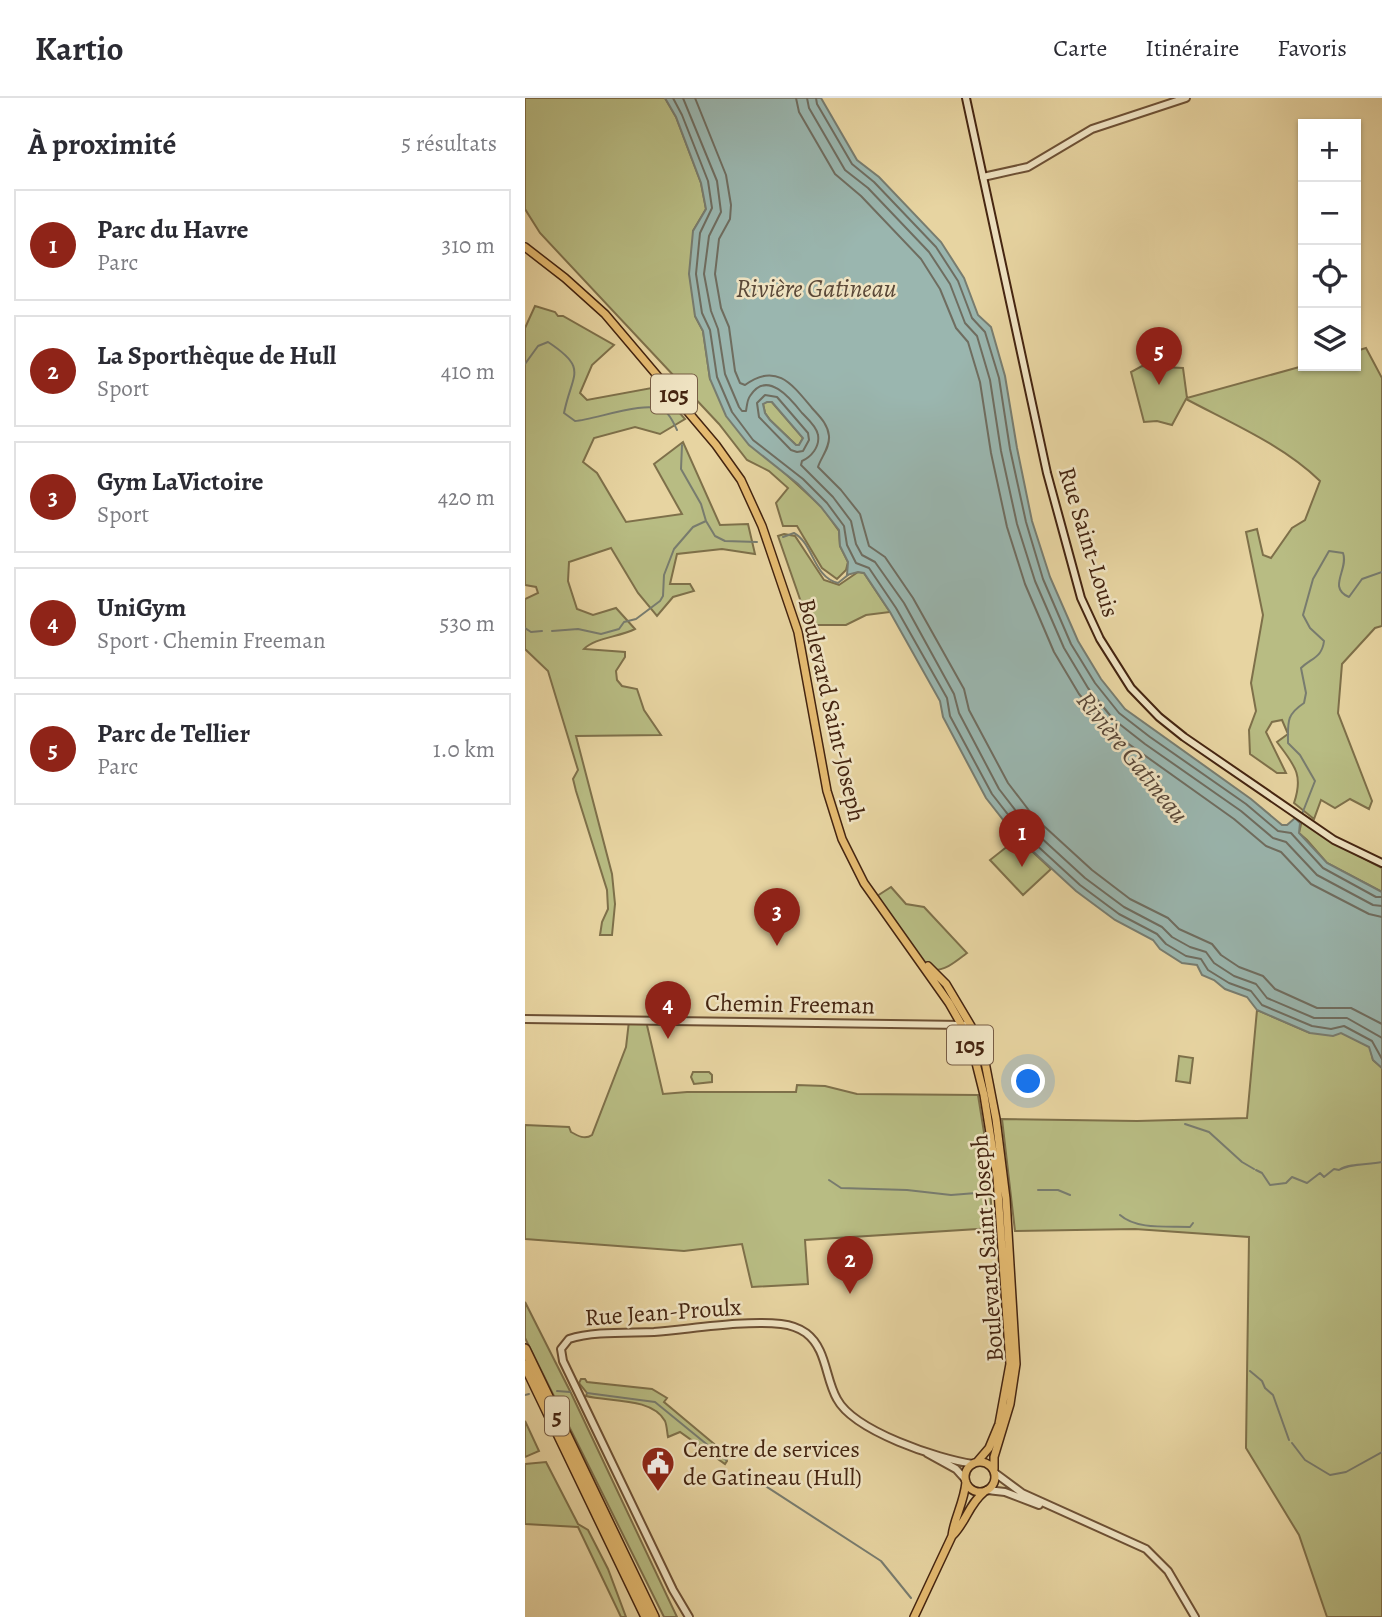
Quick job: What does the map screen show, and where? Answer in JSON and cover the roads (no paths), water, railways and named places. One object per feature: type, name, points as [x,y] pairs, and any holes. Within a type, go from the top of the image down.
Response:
[{"type":"highway","name":"5","points":[[525,1349],[654,1617]]},
{"type":"highway","name":"5","points":[[525,1365],[646,1617]]},
{"type":"highway","points":[[635,1578],[660,1617]]},
{"type":"main road","name":"Boulevard Saint-Joseph","points":[[525,245],[605,314],[721,451],[748,492],[798,632],[822,768],[838,830],[864,883],[919,959],[961,1025],[977,1064],[993,1142],[1003,1234],[1010,1364],[999,1424],[989,1448],[975,1463]]},
{"type":"main road","name":"Boulevard Saint-Joseph","points":[[919,959],[946,984],[971,1026],[985,1062],[996,1119],[1006,1199],[1016,1353],[1014,1386],[994,1457],[994,1471]]},
{"type":"main road","points":[[975,1463],[986,1463],[994,1471]]},
{"type":"main road","name":"105","points":[[914,1617],[952,1536],[964,1498],[966,1472],[975,1463]]},
{"type":"main road","name":"105","points":[[952,1536],[958,1530],[968,1509],[993,1485],[994,1471]]},
{"type":"main road","points":[[966,1480],[972,1489],[986,1491]]},
{"type":"street","name":"Rue Saint-Louis","points":[[966,98],[1047,473],[1080,598],[1100,639],[1131,688],[1159,717],[1191,742],[1341,844],[1382,863]]},
{"type":"street","points":[[982,177],[1028,167],[1092,129],[1186,98]]},
{"type":"street","name":"Chemin Freeman","points":[[525,1019],[971,1026]]},
{"type":"street","name":"Rue Jean-Proulx","points":[[689,1617],[680,1605],[566,1369],[561,1350],[568,1340],[579,1336],[755,1324],[790,1326],[808,1335],[818,1348],[836,1398],[848,1414],[865,1426],[926,1452],[975,1463]]},
{"type":"street","name":"Rue Jean-Proulx","points":[[926,1452],[932,1458],[956,1469],[966,1480]]},
{"type":"street","points":[[994,1471],[1015,1489],[1151,1553],[1168,1571],[1195,1617]]},
{"type":"street","points":[[986,1491],[1005,1492],[1048,1506]]},
{"type":"water","name":"Rivière Gatineau","points":[[665,98],[821,98],[857,160],[879,177],[941,242],[964,278],[978,315],[991,327],[1005,376],[1032,521],[1050,577],[1078,641],[1101,679],[1125,709],[1251,799],[1282,825],[1287,825],[1295,818],[1300,823],[1299,833],[1327,863],[1382,892],[1382,1068],[1373,1060],[1369,1047],[1341,1033],[1333,1036],[1310,1033],[1257,1010],[1247,997],[1225,989],[1202,975],[1197,965],[1182,963],[1160,949],[1153,940],[1115,920],[1076,891],[1015,835],[986,798],[943,717],[940,701],[890,612],[864,573],[847,575],[848,562],[840,546],[839,530],[798,484],[749,445],[726,416],[710,379],[703,331],[695,316],[689,274],[693,231],[706,209],[701,183],[676,117]],"holes":[[[772,402],[803,438],[799,445],[765,413],[763,404]]]},
{"type":"waterway","points":[[525,364],[538,346],[548,342],[569,359],[574,373],[564,413],[575,421],[646,407],[665,411],[677,430]]},
{"type":"waterway","points":[[682,445],[681,469],[715,536],[725,541],[757,542]]},
{"type":"waterway","points":[[552,631],[578,629],[601,634],[619,629],[624,622],[636,619],[663,596],[664,575],[674,549],[693,527],[706,521]]},
{"type":"waterway","points":[[783,537],[794,533],[801,538],[818,567],[830,580],[838,583],[848,575]]},
{"type":"waterway","points":[[1302,814],[1315,781],[1300,755],[1288,743],[1288,730],[1291,715],[1304,703],[1306,693],[1301,668],[1318,654],[1324,641],[1310,628],[1303,615],[1313,579],[1329,551],[1343,553],[1339,583],[1340,589],[1349,597],[1362,579],[1382,572]]},
{"type":"waterway","points":[[525,628],[531,632],[542,631]]},
{"type":"waterway","points":[[1185,1124],[1209,1132],[1242,1162],[1254,1169]]},
{"type":"waterway","points":[[1256,1170],[1262,1173],[1270,1185],[1286,1183],[1292,1177],[1307,1183],[1320,1173],[1324,1177],[1334,1169],[1382,1162]]},
{"type":"waterway","points":[[829,1180],[841,1188],[907,1190],[951,1195],[989,1192]]},
{"type":"waterway","points":[[1038,1190],[1058,1190],[1070,1195]]},
{"type":"waterway","points":[[1120,1215],[1135,1223],[1153,1226],[1190,1227],[1193,1223]]},
{"type":"waterway","points":[[1250,1371],[1273,1395],[1289,1440]]},
{"type":"waterway","points":[[557,1391],[570,1392]]},
{"type":"waterway","points":[[587,1393],[655,1402],[726,1460]]},
{"type":"waterway","points":[[525,1395],[529,1394]]},
{"type":"waterway","points":[[1292,1443],[1305,1460],[1330,1475],[1346,1472],[1382,1452]]},
{"type":"waterway","points":[[750,1476],[881,1561],[911,1598]]},
{"type":"place","name":"Parc de Tellier","points":[[1159,385]]},
{"type":"place","name":"Parc du Havre","points":[[1022,867]]},
{"type":"place","name":"Gym LaVictoire","points":[[777,946]]},
{"type":"place","name":"UniGym","points":[[668,1039]]},
{"type":"place","name":"La Sporthèque de Hull","points":[[850,1294]]},
{"type":"place","name":"Centre de services de Gatineau (Hull)","points":[[658,1493]]}]
